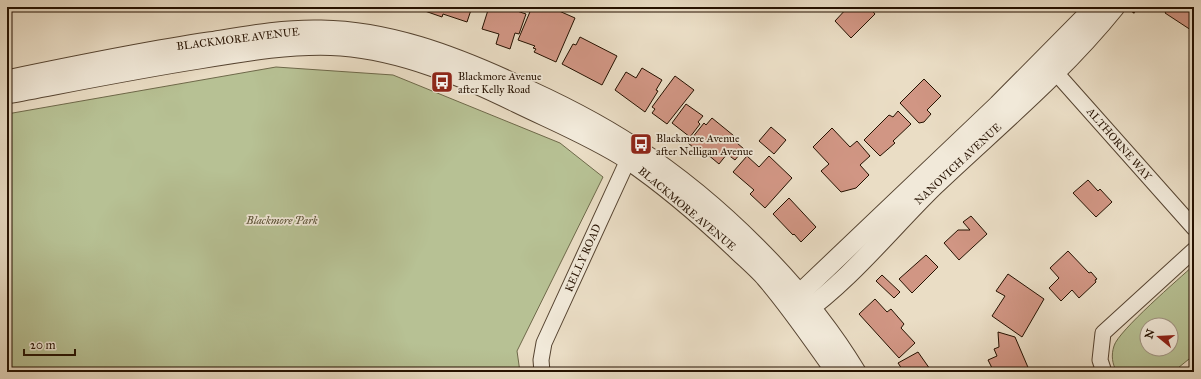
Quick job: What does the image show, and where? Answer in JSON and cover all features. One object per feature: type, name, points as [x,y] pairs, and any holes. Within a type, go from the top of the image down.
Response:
[{"type":"street","name":"NANOVICH AVENUE","points":[[1050,66],[1095,7]]},
{"type":"street","name":"NANOVICH AVENUE","points":[[799,306],[854,245],[1050,66],[1123,12]]},
{"type":"street","name":"BLACKMORE AVENUE","points":[[7,80],[131,54],[281,31],[321,30],[355,32],[396,40],[426,48],[481,68],[572,112],[631,153],[686,185],[726,218],[775,266],[836,372]]},
{"type":"street","name":"BLACKMORE AVENUE","points":[[7,94],[172,63],[260,49],[341,46],[402,57],[478,84],[594,140],[631,153]]},
{"type":"street","name":"ALTHORNE WAY","points":[[1050,66],[1194,228]]},
{"type":"street","name":"KELLY ROAD","points":[[542,372],[541,360],[544,343],[631,153]]},
{"type":"street","points":[[1104,372],[1100,360],[1103,332],[1194,250]]},
{"type":"street","name":"BLACKMORE AVENUE","points":[[799,306],[856,372]]},
{"type":"path","points":[[1123,12],[1137,7]]},
{"type":"green space","name":"Blackmore Park","points":[[276,67],[393,75],[560,143],[603,177],[517,351],[520,372],[7,372],[7,114]]},
{"type":"green space","points":[[1194,265],[1194,355],[1173,372],[1117,372],[1112,356],[1114,346],[1118,339],[1137,317]]},
{"type":"building","points":[[423,7],[472,7],[467,22],[443,14],[442,17],[422,10]]},
{"type":"building","points":[[489,7],[505,7],[526,14],[519,34],[515,33],[510,49],[496,44],[499,34],[482,29]]},
{"type":"building","points":[[532,7],[550,7],[575,18],[556,62],[534,52],[536,49],[533,48],[535,46],[518,40]]},
{"type":"building","points":[[848,7],[869,7],[875,14],[851,38],[835,21]]},
{"type":"building","points":[[1169,7],[1191,7],[1194,9],[1194,32],[1165,13]]},
{"type":"building","points":[[580,37],[617,56],[602,85],[562,64],[573,44],[576,45]]},
{"type":"building","points":[[642,68],[662,80],[656,90],[658,91],[645,112],[615,90],[626,72],[636,78]]},
{"type":"building","points":[[675,76],[694,90],[667,124],[652,113],[655,109],[652,107]]},
{"type":"building","points":[[924,79],[941,96],[927,110],[931,114],[924,122],[919,123],[900,103]]},
{"type":"building","points":[[686,104],[703,116],[698,122],[700,124],[690,137],[672,123]]},
{"type":"building","points":[[898,111],[911,124],[893,141],[895,143],[880,156],[864,140],[889,115],[893,117]]},
{"type":"building","points":[[712,118],[739,140],[737,143],[744,149],[735,160],[727,154],[719,164],[707,154],[705,157],[688,143],[704,123],[706,125]]},
{"type":"building","points":[[771,127],[786,140],[774,154],[759,141]]},
{"type":"building","points":[[832,128],[850,147],[857,141],[870,156],[860,165],[869,175],[856,188],[841,192],[821,171],[829,164],[813,147]]},
{"type":"building","points":[[747,156],[759,167],[769,156],[792,178],[765,208],[750,194],[754,190],[733,172]]},
{"type":"building","points":[[1088,180],[1098,191],[1100,189],[1112,202],[1096,217],[1073,193]]},
{"type":"building","points":[[789,198],[816,227],[801,242],[773,214]]},
{"type":"building","points":[[971,216],[987,234],[959,260],[944,243],[958,230],[970,230],[963,222]]},
{"type":"building","points":[[1068,251],[1089,273],[1091,272],[1097,279],[1095,280],[1096,282],[1079,298],[1072,290],[1061,301],[1049,288],[1059,278],[1050,268]]},
{"type":"building","points":[[926,255],[938,267],[912,293],[899,279]]},
{"type":"building","points":[[1008,274],[1044,299],[1022,337],[992,316],[1005,296],[996,291]]},
{"type":"building","points":[[882,275],[900,292],[894,298],[876,281]]},
{"type":"building","points":[[875,299],[887,312],[891,309],[904,324],[901,328],[915,343],[899,358],[859,314]]},
{"type":"building","points":[[998,332],[1015,337],[1030,372],[994,372],[988,360],[997,356],[994,349],[999,347]]},
{"type":"building","points":[[918,352],[932,372],[904,372],[898,363]]},
{"type":"place","name":"Blackmore Avenue after Kelly Road","points":[[442,82]]},
{"type":"place","name":"Blackmore Avenue after Nelligan Avenue","points":[[641,144]]}]
